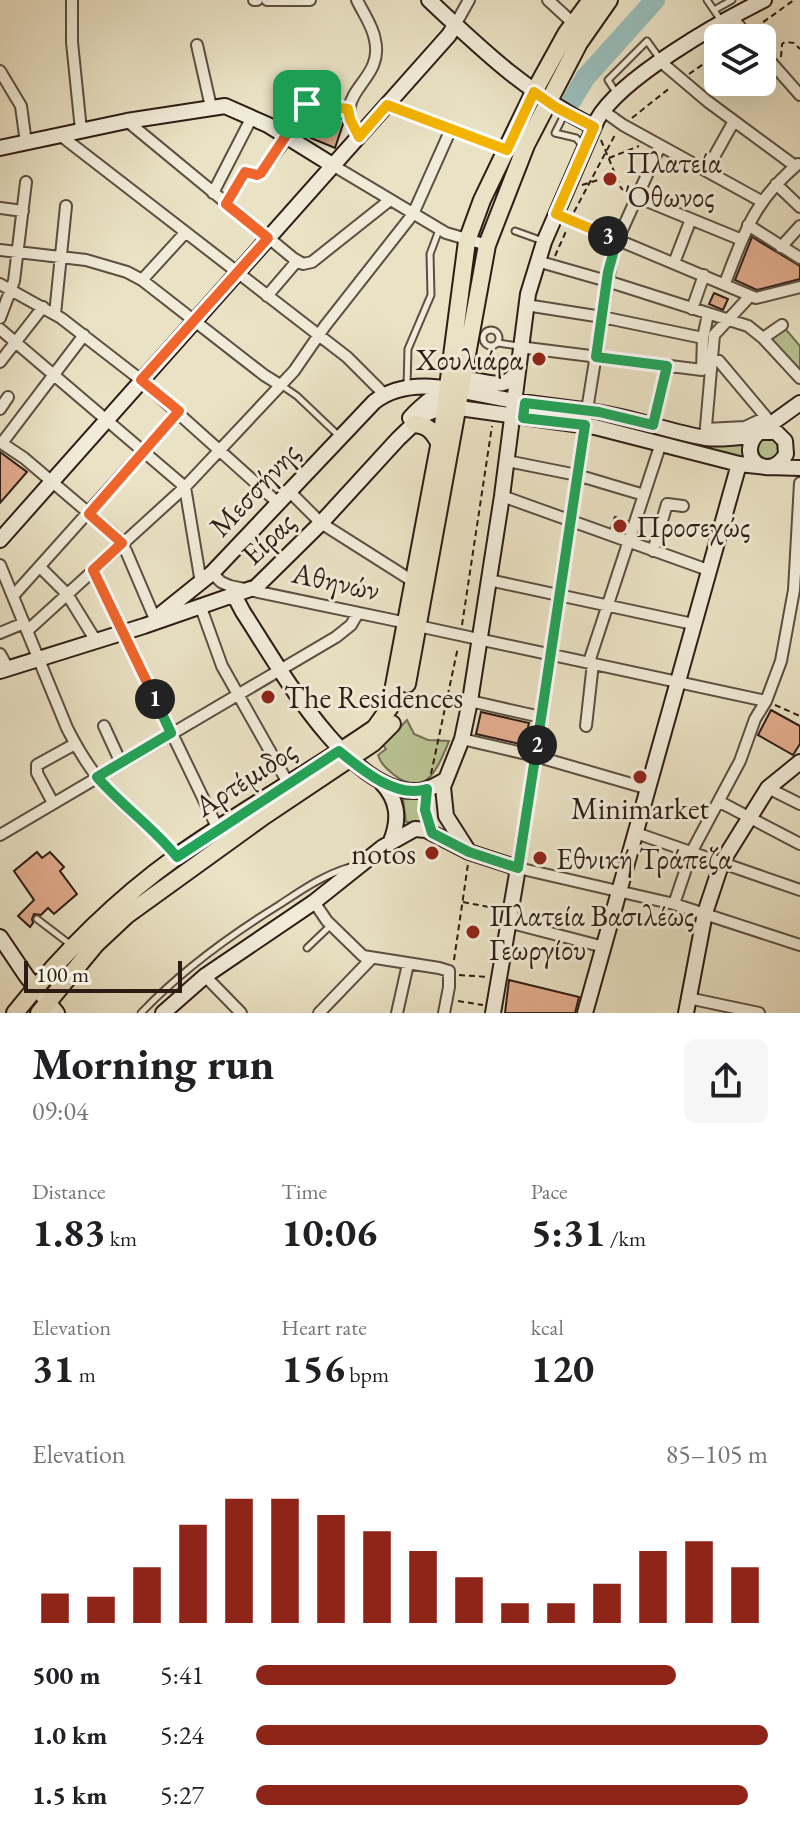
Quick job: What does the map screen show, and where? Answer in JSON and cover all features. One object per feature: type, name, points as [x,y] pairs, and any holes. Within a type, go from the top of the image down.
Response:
[{"type":"main road","name":"Αρτέμιδος","points":[[413,624],[414,582],[440,444],[458,394],[467,241],[482,200],[534,92],[573,23],[591,0]]},
{"type":"main road","name":"Αρτέμιδος","points":[[15,1013],[73,946],[123,899],[177,857],[288,783],[373,743],[395,720],[405,695],[413,624],[487,245],[519,161],[579,43],[609,0]]},
{"type":"main road","points":[[413,420],[433,431],[440,444]]},
{"type":"main road","name":"Αρτέμιδος","points":[[48,1009],[96,944],[127,915],[344,755]]},
{"type":"street","points":[[72,0],[72,42],[81,130]]},
{"type":"street","points":[[267,0],[310,0]]},
{"type":"street","points":[[357,0],[371,28],[376,50],[370,72],[348,109],[359,137]]},
{"type":"street","points":[[429,0],[548,103],[594,127]]},
{"type":"street","points":[[0,539],[334,166],[455,25],[469,0]]},
{"type":"street","points":[[548,0],[573,23]]},
{"type":"street","points":[[469,860],[445,812],[443,793],[445,780],[462,739],[470,701],[507,461],[519,347],[526,305],[544,263],[544,242],[563,217],[568,190],[602,110],[617,94],[723,16],[764,0]]},
{"type":"street","points":[[723,16],[733,24]]},
{"type":"street","points":[[197,45],[211,107]]},
{"type":"street","points":[[661,62],[734,121],[798,164],[761,201],[725,283]]},
{"type":"street","points":[[777,69],[800,95]]},
{"type":"street","points":[[0,71],[21,106],[26,143]]},
{"type":"street","points":[[226,204],[245,172],[259,174],[287,137],[303,107],[307,104],[348,109]]},
{"type":"street","points":[[387,105],[507,150]]},
{"type":"street","points":[[0,148],[127,121],[211,107],[232,108],[287,137],[439,229],[467,241],[487,245]]},
{"type":"street","points":[[602,110],[623,125],[761,201]]},
{"type":"street","points":[[213,193],[252,117]]},
{"type":"street","points":[[127,121],[297,261],[312,262],[390,200]]},
{"type":"street","points":[[706,171],[734,121]]},
{"type":"street","points":[[0,633],[26,627],[67,594],[185,487],[294,371],[413,214],[451,129]]},
{"type":"street","points":[[60,135],[319,336],[384,394]]},
{"type":"street","points":[[489,1009],[505,916],[518,868],[607,281],[617,239],[637,197],[656,143]]},
{"type":"street","points":[[0,318],[12,289],[26,182]]},
{"type":"street","points":[[776,184],[800,207]]},
{"type":"street","points":[[637,197],[742,240]]},
{"type":"street","points":[[55,314],[66,206]]},
{"type":"street","points":[[0,208],[23,211]]},
{"type":"street","points":[[563,217],[753,297]]},
{"type":"street","points":[[674,263],[691,219]]},
{"type":"street","points":[[748,225],[800,258]]},
{"type":"street","points":[[781,247],[800,226]]},
{"type":"street","points":[[142,280],[185,233]]},
{"type":"street","points":[[0,250],[102,263],[142,280],[280,385]]},
{"type":"street","points":[[267,296],[297,261]]},
{"type":"street","points":[[544,263],[748,326],[800,378]]},
{"type":"street","points":[[692,309],[704,275]]},
{"type":"street","points":[[0,284],[55,314],[84,335],[179,411],[277,502]]},
{"type":"street","points":[[519,347],[702,370],[714,335],[727,319],[753,297],[800,287]]},
{"type":"street","points":[[526,305],[703,338]]},
{"type":"street","points":[[0,362],[43,307]]},
{"type":"street","points":[[706,433],[707,359],[703,338],[708,314]]},
{"type":"street","points":[[763,338],[782,325]]},
{"type":"street","points":[[0,329],[185,487],[207,578]]},
{"type":"street","points":[[0,654],[4,669],[149,622],[122,543],[52,481],[1,442],[84,335]]},
{"type":"street","points":[[706,433],[745,427],[766,417],[719,361],[707,359]]},
{"type":"street","points":[[653,425],[667,366]]},
{"type":"street","points":[[458,394],[506,382],[517,371]]},
{"type":"street","points":[[404,388],[412,398],[413,420]]},
{"type":"street","name":"Μεσσήνης","points":[[149,622],[207,578],[339,436],[384,394],[404,388],[458,394]]},
{"type":"street","points":[[458,394],[512,415],[586,418],[706,433],[776,432],[786,443],[793,462],[800,468]]},
{"type":"street","points":[[458,394],[512,415]]},
{"type":"street","name":"Είρας","points":[[149,622],[250,590],[267,579],[413,420],[458,394]]},
{"type":"street","points":[[0,409],[8,397]]},
{"type":"street","points":[[796,405],[783,459],[767,467],[755,462],[750,443],[757,434],[796,405]]},
{"type":"street","points":[[13,596],[179,411]]},
{"type":"street","points":[[586,418],[739,464],[800,468]]},
{"type":"street","points":[[586,726],[591,663],[661,443]]},
{"type":"street","points":[[507,461],[577,475],[644,495]]},
{"type":"street","points":[[585,1013],[739,464]]},
{"type":"street","points":[[674,904],[692,851],[744,753],[786,641],[793,594],[800,483]]},
{"type":"street","points":[[288,490],[321,523],[414,582]]},
{"type":"street","points":[[502,496],[708,570]]},
{"type":"street","points":[[653,551],[667,504],[683,506]]},
{"type":"street","points":[[0,565],[75,744],[114,796],[157,834],[177,857]]},
{"type":"street","points":[[40,567],[67,594],[96,641]]},
{"type":"street","points":[[93,570],[218,829]]},
{"type":"street","name":"Αθηνών","points":[[207,578],[250,590],[766,701]]},
{"type":"street","points":[[489,580],[693,624]]},
{"type":"street","points":[[234,595],[281,669],[344,755],[378,779],[390,792],[396,807],[391,841]]},
{"type":"street","points":[[200,605],[218,656],[288,783]]},
{"type":"street","points":[[2,830],[281,669],[348,628],[358,613]]},
{"type":"street","points":[[470,701],[541,717]]},
{"type":"street","points":[[104,726],[121,763]]},
{"type":"street","points":[[462,739],[535,756],[649,789]]},
{"type":"street","points":[[53,803],[37,773],[37,765],[75,744]]},
{"type":"street","points":[[759,1013],[687,1005],[705,913],[722,862],[768,788],[800,762]]},
{"type":"street","points":[[378,779],[411,791],[427,789],[445,780]]},
{"type":"street","points":[[768,788],[800,804]]},
{"type":"street","points":[[720,802],[800,844]]},
{"type":"street","points":[[163,1013],[205,976],[314,902],[391,841],[415,829],[437,835],[469,860],[518,868],[674,904],[800,945]]},
{"type":"street","points":[[636,833],[800,890]]},
{"type":"street","points":[[314,902],[331,925],[360,954],[371,959],[439,968],[450,973],[444,1013]]},
{"type":"street","points":[[505,916],[604,947]]},
{"type":"street","points":[[0,937],[48,1009]]},
{"type":"street","points":[[319,1013],[371,959]]},
{"type":"street","points":[[397,1013],[408,964]]},
{"type":"street","points":[[205,976],[241,1013]]},
{"type":"lane","points":[[707,0],[723,16],[732,0]]},
{"type":"lane","points":[[617,94],[608,80],[647,41],[661,62]]},
{"type":"lane","points":[[565,113],[555,133],[576,138],[585,150]]},
{"type":"lane","points":[[404,388],[408,349],[431,295],[430,254],[439,229]]},
{"type":"lane","points":[[515,231],[544,242]]},
{"type":"lane","points":[[498,343],[519,347]]},
{"type":"lane","points":[[280,385],[297,396],[339,436]]},
{"type":"lane","points":[[141,1013],[167,985],[242,928],[327,874],[359,865]]},
{"type":"lane","points":[[37,919],[73,946]]},
{"type":"lane","points":[[307,948],[331,925]]},
{"type":"path","points":[[763,24],[794,0]]},
{"type":"path","points":[[777,69],[781,63],[782,43],[791,42],[800,49]]},
{"type":"path","points":[[544,263],[563,217],[623,125],[704,64]]},
{"type":"path","points":[[594,127],[623,191],[637,197]]},
{"type":"path","points":[[609,158],[656,143]]},
{"type":"path","points":[[568,190],[615,174]]},
{"type":"path","points":[[437,835],[425,810],[427,789],[461,634],[493,423],[512,415]]},
{"type":"path","points":[[766,701],[800,716]]},
{"type":"path","points":[[469,860],[450,973],[490,975]]},
{"type":"path","points":[[461,902],[505,916],[502,899]]},
{"type":"path","points":[[449,1000],[489,1009]]},
{"type":"path","points":[[483,1013],[489,1009]]},
{"type":"green space","points":[[782,325],[800,346],[800,376],[763,338]]},
{"type":"green space","points":[[536,413],[589,417],[704,445],[747,443],[746,458],[609,426]]},
{"type":"green space","points":[[768,437],[776,440],[779,448],[776,456],[768,459],[760,456],[757,448],[760,440]]},
{"type":"green space","points":[[407,720],[414,734],[428,740],[449,741],[435,770],[422,782],[414,784],[393,774],[378,755],[386,749],[383,745]]},
{"type":"green space","points":[[429,798],[427,812],[434,824],[406,822],[403,799]]},
{"type":"building","points":[[309,112],[343,119],[335,148],[301,134]]},
{"type":"building","points":[[752,237],[800,266],[800,279],[757,290],[735,280]]},
{"type":"building","points":[[714,293],[728,299],[723,310],[709,304]]},
{"type":"building","points":[[0,452],[27,472],[0,503]]},
{"type":"building","name":"Προσεχώς","points":[[615,517],[627,521],[624,531],[611,527]]},
{"type":"building","points":[[771,710],[800,726],[800,744],[793,755],[758,735]]},
{"type":"building","points":[[481,712],[529,723],[524,745],[476,734]]},
{"type":"building","points":[[37,852],[42,858],[50,852],[64,867],[60,871],[77,894],[54,914],[48,908],[41,915],[34,914],[30,927],[18,916],[34,900],[14,871]]},
{"type":"building","points":[[509,980],[579,997],[575,1013],[505,1013]]},
{"type":"waterway","points":[[572,100],[585,78],[655,0]]},
{"type":"place","name":"Πλατεία Όθωνος","points":[[610,179]]},
{"type":"place","name":"Χουλιάρα","points":[[539,359]]},
{"type":"place","name":"Προσεχώς","points":[[620,526]]},
{"type":"place","name":"The Residences","points":[[268,697]]},
{"type":"place","name":"Minimarket","points":[[640,777]]},
{"type":"place","name":"notos","points":[[432,853]]},
{"type":"place","name":"Εθνική Τράπεζα","points":[[540,858]]},
{"type":"place","name":"Πλατεία Βασιλέως Γεωργίου","points":[[473,932]]},
{"type":"route","points":[[534,92],[548,103],[594,127],[556,214],[617,239],[608,272],[596,357],[667,366],[653,425],[599,412],[525,403],[523,418],[585,425],[518,868],[469,852],[432,833],[425,810],[427,789],[411,791],[392,786],[339,751],[177,857],[97,777],[171,733],[93,570],[122,543],[89,514],[179,411],[141,380],[268,238],[226,204],[245,172],[261,173],[307,104],[348,109],[359,137],[387,105],[507,150],[534,92]]}]
